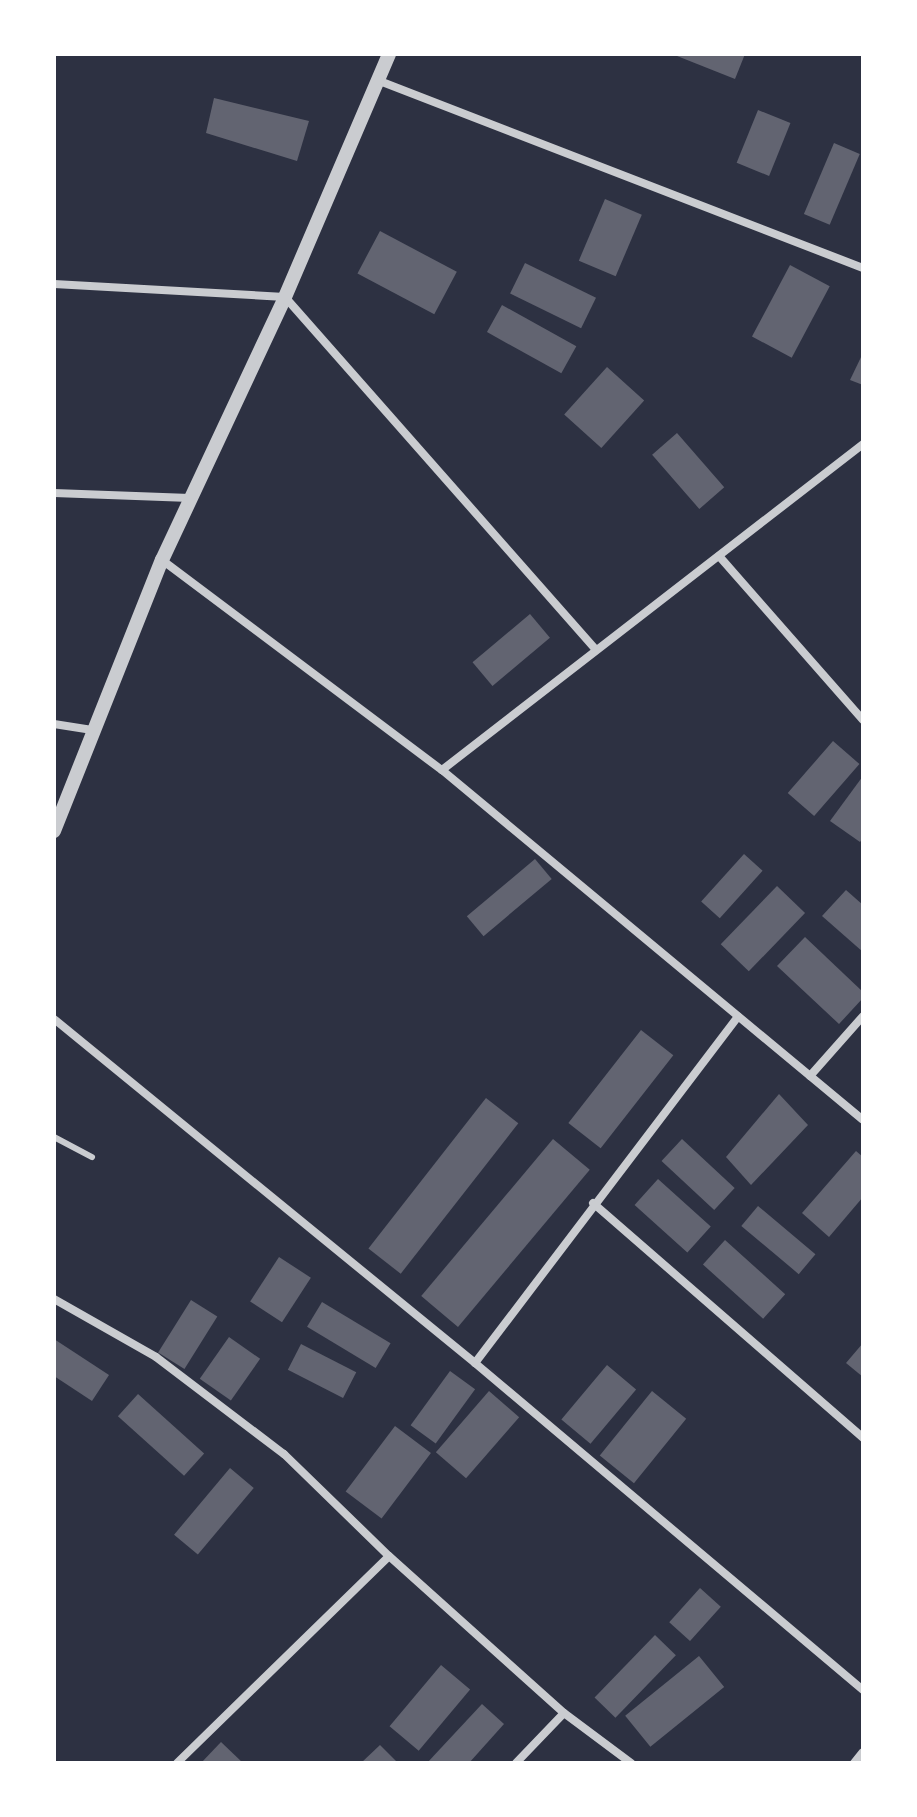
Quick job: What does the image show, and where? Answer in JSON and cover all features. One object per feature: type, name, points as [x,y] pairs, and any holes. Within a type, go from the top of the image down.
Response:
[{"type":"street","points":[[54,831],[91,730],[162,560],[285,297],[389,54]]},
{"type":"street","points":[[377,80],[863,268]]},
{"type":"street","points":[[54,284],[285,297],[596,650]]},
{"type":"street","points":[[442,770],[863,444]]},
{"type":"street","points":[[54,493],[190,498]]},
{"type":"street","points":[[719,556],[863,720]]},
{"type":"street","points":[[162,560],[442,770],[863,1120]]},
{"type":"street","points":[[54,724],[91,730]]},
{"type":"street","points":[[475,1363],[593,1203],[738,1016]]},
{"type":"street","points":[[810,1076],[863,1016]]},
{"type":"street","points":[[54,1019],[475,1363],[863,1690]]},
{"type":"street","points":[[593,1203],[863,1438]]},
{"type":"street","points":[[54,1299],[156,1357],[284,1454],[389,1556],[564,1713],[631,1763]]},
{"type":"street","points":[[177,1763],[389,1556]]},
{"type":"street","points":[[516,1763],[564,1713]]},
{"type":"street","points":[[854,1763],[863,1752]]},
{"type":"lane","points":[[54,1137],[92,1157]]},
{"type":"building","points":[[672,54],[745,54],[735,79]]},
{"type":"building","points":[[214,98],[309,121],[297,161],[206,133]]},
{"type":"building","points":[[758,110],[790,123],[769,176],[737,163]]},
{"type":"building","points":[[834,143],[860,154],[830,225],[804,214]]},
{"type":"building","points":[[605,199],[642,215],[616,276],[579,261]]},
{"type":"building","points":[[380,231],[457,272],[434,314],[357,273]]},
{"type":"building","points":[[525,263],[596,298],[581,328],[510,294]]},
{"type":"building","points":[[790,265],[830,286],[792,358],[752,337]]},
{"type":"building","points":[[502,305],[576,346],[561,373],[487,332]]},
{"type":"building","points":[[863,353],[863,385],[850,380]]},
{"type":"building","points":[[607,367],[644,400],[601,448],[564,415]]},
{"type":"building","points":[[677,433],[724,487],[699,509],[652,455]]},
{"type":"building","points":[[530,614],[550,638],[492,686],[473,662]]},
{"type":"building","points":[[833,741],[859,764],[814,816],[788,793]]},
{"type":"building","points":[[863,776],[863,838],[860,842],[830,821]]},
{"type":"building","points":[[744,854],[763,871],[720,918],[701,902]]},
{"type":"building","points":[[535,859],[552,879],[484,936],[467,916]]},
{"type":"building","points":[[777,886],[805,913],[749,971],[721,944]]},
{"type":"building","points":[[846,890],[863,905],[863,952],[822,916]]},
{"type":"building","points":[[805,937],[863,992],[863,998],[839,1024],[777,966]]},
{"type":"building","points":[[641,1030],[673,1055],[601,1148],[568,1123]]},
{"type":"building","points":[[779,1094],[808,1125],[751,1185],[726,1157]]},
{"type":"building","points":[[486,1098],[518,1123],[401,1274],[368,1249]]},
{"type":"building","points":[[553,1139],[590,1170],[458,1327],[421,1296]]},
{"type":"building","points":[[682,1139],[735,1188],[714,1210],[662,1161]]},
{"type":"building","points":[[856,1151],[863,1157],[863,1197],[829,1237],[802,1213]]},
{"type":"building","points":[[658,1179],[711,1227],[687,1253],[635,1205]]},
{"type":"building","points":[[758,1206],[815,1254],[799,1274],[741,1226]]},
{"type":"building","points":[[725,1240],[785,1294],[763,1319],[703,1265]]},
{"type":"building","points":[[279,1257],[311,1278],[282,1322],[250,1301]]},
{"type":"building","points":[[191,1300],[217,1316],[184,1369],[158,1353]]},
{"type":"building","points":[[322,1302],[391,1343],[376,1368],[307,1327]]},
{"type":"building","points":[[229,1337],[260,1359],[231,1401],[200,1379]]},
{"type":"building","points":[[54,1339],[109,1375],[92,1401],[54,1376]]},
{"type":"building","points":[[863,1343],[863,1377],[846,1363]]},
{"type":"building","points":[[301,1344],[356,1372],[343,1398],[288,1370]]},
{"type":"building","points":[[607,1365],[636,1389],[590,1444],[561,1419]]},
{"type":"building","points":[[450,1371],[475,1389],[436,1443],[411,1425]]},
{"type":"building","points":[[489,1391],[519,1417],[466,1478],[436,1452]]},
{"type":"building","points":[[652,1391],[686,1419],[634,1483],[600,1456]]},
{"type":"building","points":[[138,1394],[204,1454],[184,1476],[118,1416]]},
{"type":"building","points":[[395,1426],[431,1453],[382,1519],[346,1491]]},
{"type":"building","points":[[230,1468],[254,1488],[198,1555],[174,1535]]},
{"type":"building","points":[[700,1588],[721,1607],[690,1641],[669,1622]]},
{"type":"building","points":[[655,1635],[676,1655],[615,1718],[595,1698]]},
{"type":"building","points":[[699,1656],[724,1687],[650,1747],[625,1716]]},
{"type":"building","points":[[441,1665],[470,1689],[419,1751],[390,1726]]},
{"type":"building","points":[[482,1704],[504,1724],[469,1763],[427,1763]]},
{"type":"building","points":[[221,1742],[243,1763],[201,1763]]},
{"type":"building","points":[[380,1745],[398,1763],[361,1763]]}]
